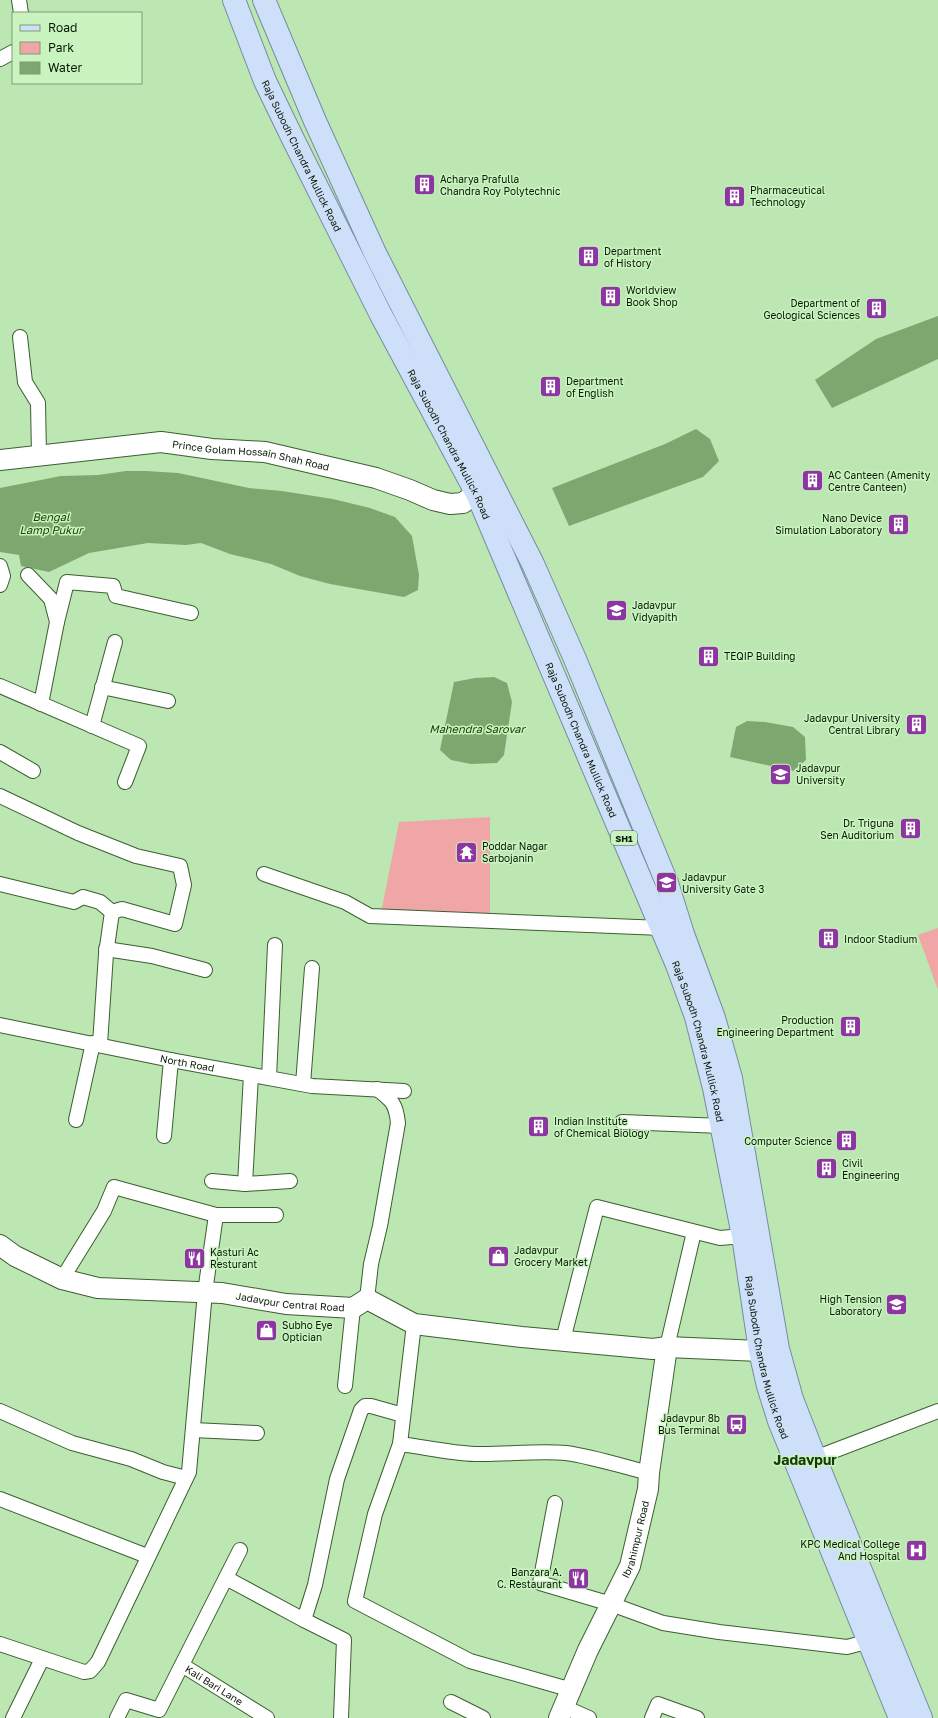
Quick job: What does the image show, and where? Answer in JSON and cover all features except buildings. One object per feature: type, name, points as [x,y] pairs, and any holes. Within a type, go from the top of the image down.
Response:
[{"type":"main road","name":"Raja Subodh Chandra Mullick Road","points":[[234,0],[265,81],[382,315],[484,488],[537,571],[575,659],[667,883],[714,1018],[731,1078],[730,1125],[743,1236],[771,1354],[792,1399],[921,1718]]},
{"type":"main road","name":"Raja Subodh Chandra Mullick Road","points":[[264,0],[309,108],[484,488],[662,928],[696,1017],[730,1125],[771,1354],[779,1421],[870,1641],[900,1718]]},
{"type":"street","points":[[19,0],[21,12]]},
{"type":"street","points":[[0,59],[12,53]]},
{"type":"street","points":[[20,337],[25,382],[38,403],[39,456]]},
{"type":"street","name":"Prince Golam Hossain Shah Road","points":[[0,460],[161,442],[212,449],[265,452],[376,478],[433,500],[450,504],[463,503],[484,488]]},
{"type":"street","points":[[0,566],[3,576],[0,585]]},
{"type":"street","points":[[28,575],[51,599],[57,622]]},
{"type":"street","points":[[41,704],[57,622],[67,582],[113,586],[116,596],[192,613]]},
{"type":"street","points":[[92,726],[115,642]]},
{"type":"street","points":[[0,686],[139,746],[125,782]]},
{"type":"street","points":[[102,687],[168,701]]},
{"type":"street","points":[[0,752],[33,771]]},
{"type":"street","points":[[0,796],[71,830],[136,856],[180,866],[184,884],[175,924],[122,909],[112,912]]},
{"type":"street","points":[[264,874],[345,902],[370,916],[662,928]]},
{"type":"street","points":[[0,884],[74,902],[83,897],[100,902],[112,912]]},
{"type":"street","points":[[76,1120],[96,1044],[106,950],[112,912]]},
{"type":"street","points":[[269,1078],[275,945]]},
{"type":"street","points":[[106,950],[152,956],[205,970]]},
{"type":"street","points":[[303,1084],[312,968]]},
{"type":"street","name":"North Road","points":[[0,1025],[170,1060],[303,1084],[404,1091]]},
{"type":"street","points":[[164,1136],[170,1060]]},
{"type":"street","points":[[245,1184],[251,1075]]},
{"type":"street","points":[[345,1386],[360,1304],[380,1226],[398,1123],[396,1110],[390,1099],[376,1089]]},
{"type":"street","points":[[622,1122],[730,1125]]},
{"type":"street","points":[[212,1181],[245,1184],[290,1181]]},
{"type":"street","points":[[62,1279],[104,1211],[114,1187],[216,1215],[276,1215]]},
{"type":"street","points":[[564,1340],[597,1207],[720,1238],[743,1236]]},
{"type":"street","points":[[0,1644],[84,1672],[90,1671],[98,1662],[147,1556],[189,1472],[205,1292],[216,1215]]},
{"type":"street","points":[[662,1351],[694,1232]]},
{"type":"street","name":"Jadavpur Central Road","points":[[0,1245],[15,1256],[62,1279],[98,1288],[222,1293],[286,1304],[360,1304],[414,1324],[522,1337],[662,1351],[771,1354]]},
{"type":"street","points":[[414,1324],[400,1444],[375,1514],[355,1601],[470,1661],[565,1705],[589,1718]]},
{"type":"street","name":"Ibrahimpur Road","points":[[565,1705],[588,1650],[630,1566],[648,1489],[662,1351]]},
{"type":"street","points":[[304,1620],[315,1586],[337,1479],[361,1410],[365,1406],[371,1406],[403,1415]]},
{"type":"street","points":[[815,1458],[938,1411]]},
{"type":"street","points":[[0,1412],[72,1443],[131,1459],[163,1472],[186,1478]]},
{"type":"street","points":[[193,1430],[257,1434]]},
{"type":"street","points":[[400,1444],[473,1454],[509,1454],[539,1451],[567,1453],[602,1460],[649,1473]]},
{"type":"street","points":[[0,1499],[147,1556]]},
{"type":"street","points":[[555,1503],[540,1583],[611,1604],[664,1623],[719,1632],[847,1648],[870,1641]]},
{"type":"street","points":[[117,1718],[126,1700],[159,1710],[240,1550]]},
{"type":"street","points":[[226,1578],[344,1640],[341,1718]]},
{"type":"street","points":[[13,1718],[42,1659]]},
{"type":"street","name":"Kali Bari Lane","points":[[182,1664],[267,1718]]},
{"type":"street","points":[[451,1702],[483,1718]]},
{"type":"street","points":[[652,1718],[658,1704],[697,1718]]},
{"type":"green space","points":[[490,817],[490,918],[381,913],[399,822]]},
{"type":"green space","points":[[938,928],[938,990],[918,935]]},
{"type":"water","points":[[938,316],[938,359],[832,408],[815,380],[876,339]]},
{"type":"water","points":[[696,429],[710,439],[719,461],[703,477],[569,526],[552,488],[665,444]]},
{"type":"water","name":"Bengal Lamp Pukur","points":[[126,471],[178,473],[249,488],[282,491],[333,499],[370,508],[395,517],[412,536],[419,575],[418,590],[404,597],[330,584],[300,576],[271,564],[230,554],[201,543],[186,545],[148,543],[89,553],[49,572],[21,566],[19,555],[0,552],[0,488],[61,476],[98,475]]},
{"type":"water","name":"Mahendra Sarovar","points":[[494,677],[507,683],[512,702],[504,755],[497,763],[471,764],[451,760],[440,750],[454,682],[475,678]]},
{"type":"water","points":[[747,721],[765,722],[793,727],[805,737],[806,760],[793,771],[730,757],[736,727]]},
{"type":"place","name":"Acharya Prafulla Chandra Roy Polytechnic","points":[[424,185]]},
{"type":"place","name":"Pharmaceutical Technology","points":[[735,196]]},
{"type":"place","name":"Department of History","points":[[589,257]]},
{"type":"place","name":"Worldview Book Shop","points":[[611,296]]},
{"type":"place","name":"Department of Geological Sciences","points":[[876,309]]},
{"type":"place","name":"Department of English","points":[[551,387]]},
{"type":"place","name":"AC Canteen (Amenity Centre Canteen)","points":[[812,481]]},
{"type":"place","name":"Nano Device Simulation Laboratory","points":[[898,524]]},
{"type":"place","name":"Jadavpur Vidyapith","points":[[617,611]]},
{"type":"place","name":"TEQIP Building","points":[[708,656]]},
{"type":"place","name":"Jadavpur University Central Library","points":[[916,724]]},
{"type":"place","name":"Jadavpur University","points":[[780,774]]},
{"type":"place","name":"Dr. Triguna Sen Auditorium","points":[[910,829]]},
{"type":"place","name":"Poddar Nagar Sarbojanin","points":[[466,852]]},
{"type":"place","name":"Jadavpur University Gate 3","points":[[667,883]]},
{"type":"place","name":"Indoor Stadium","points":[[829,939]]},
{"type":"place","name":"Production Engineering Department","points":[[850,1026]]},
{"type":"place","name":"Indian Institute of Chemical Biology","points":[[539,1127]]},
{"type":"place","name":"Computer Science","points":[[847,1141]]},
{"type":"place","name":"Civil Engineering","points":[[827,1169]]},
{"type":"place","name":"Jadavpur Grocery Market","points":[[499,1256]]},
{"type":"place","name":"Kasturi Ac Resturant","points":[[195,1258]]},
{"type":"place","name":"High Tension Laboratory","points":[[897,1305]]},
{"type":"place","name":"Subho Eye Optician","points":[[267,1331]]},
{"type":"place","name":"Jadavpur 8b Bus Terminal","points":[[736,1424]]},
{"type":"place","name":"KPC Medical College And Hospital","points":[[916,1550]]},
{"type":"place","name":"Banzara A. C. Restaurant","points":[[578,1578]]},
{"type":"district","name":"Jadavpur","points":[[805,1459]]}]
